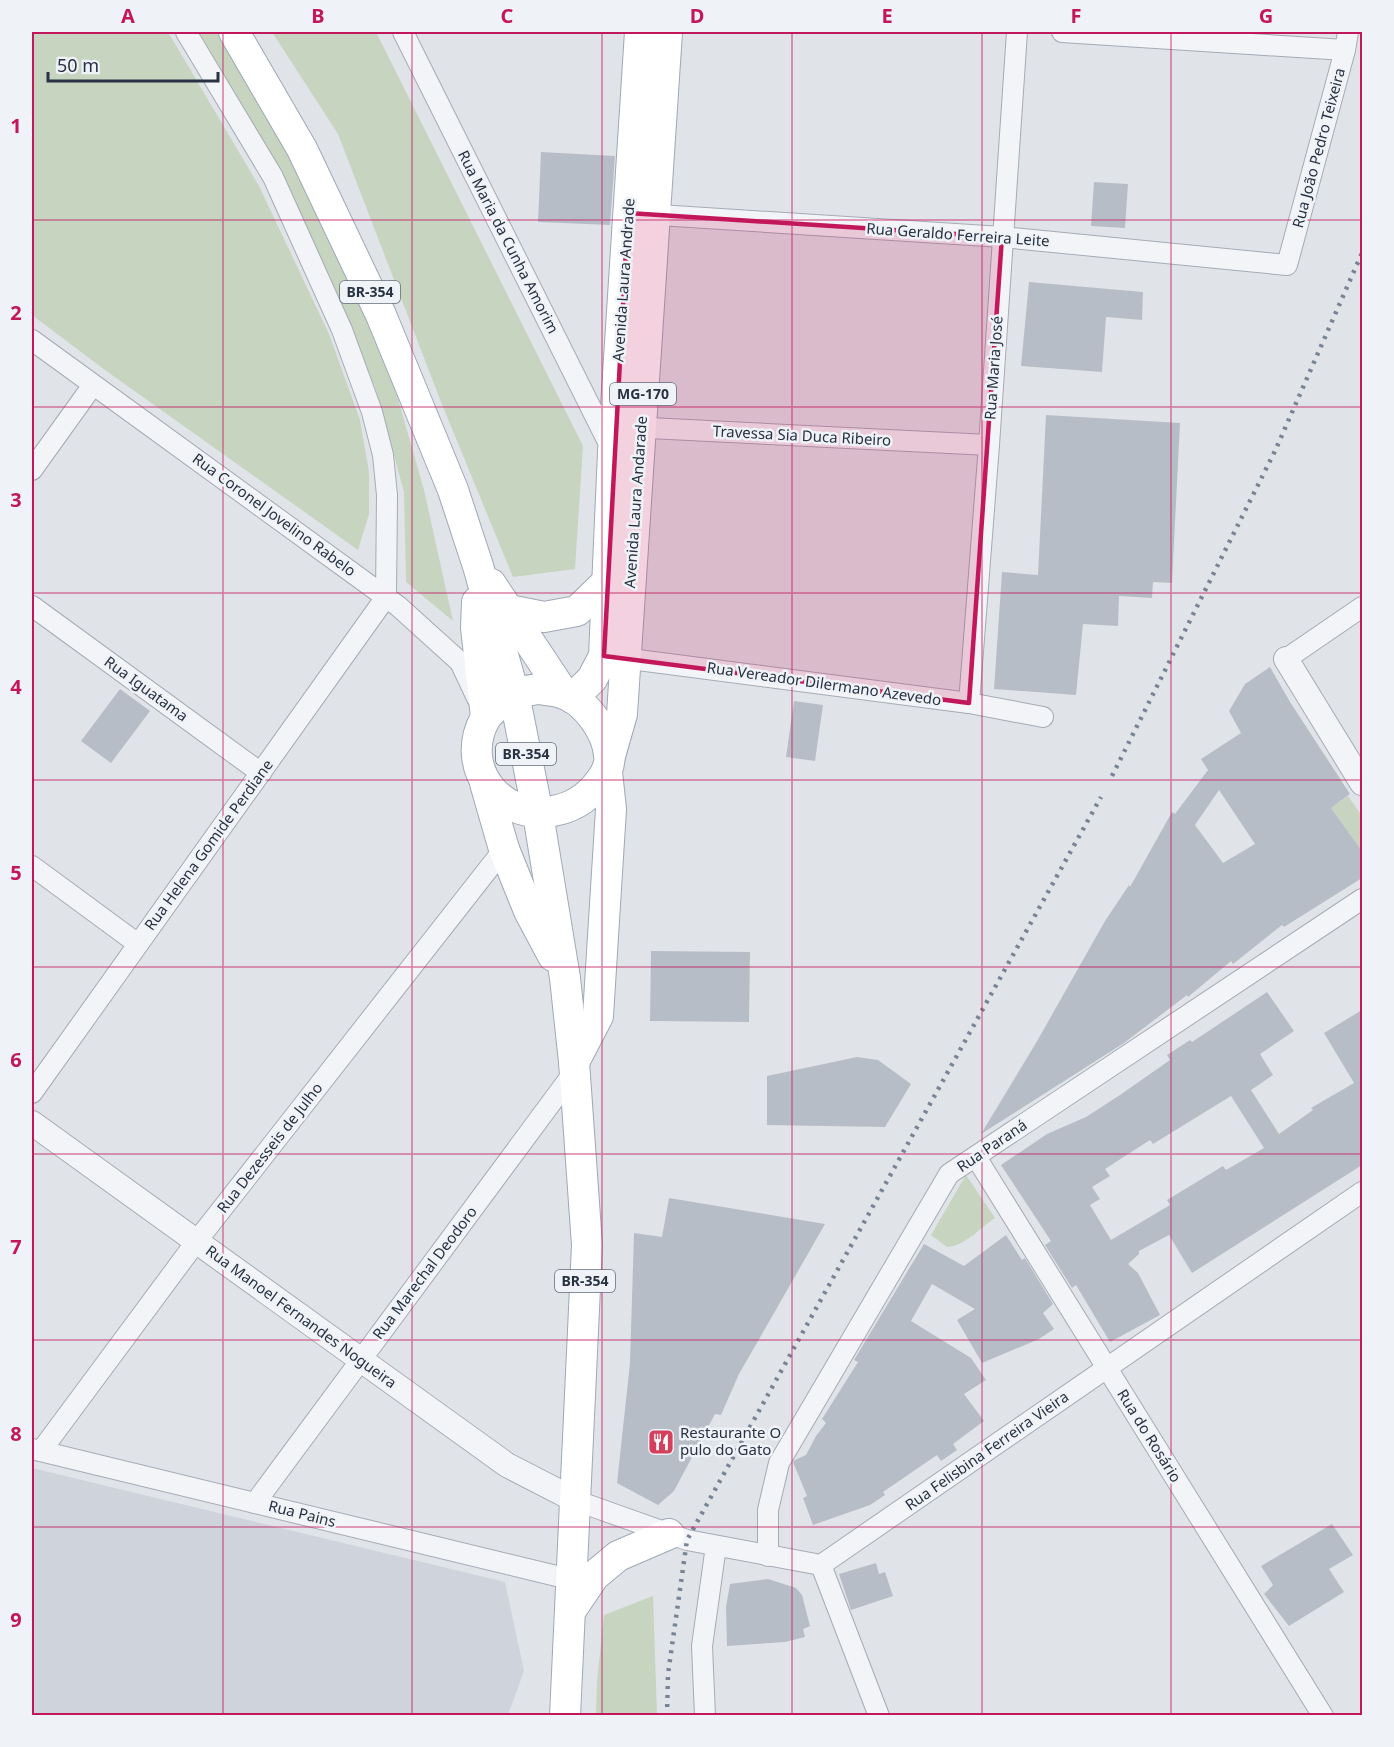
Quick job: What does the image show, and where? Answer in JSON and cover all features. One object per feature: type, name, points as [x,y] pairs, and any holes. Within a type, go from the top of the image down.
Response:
[{"type":"main road","name":"BR-354","points":[[234,32],[303,149],[376,305],[453,490],[478,566],[514,694],[538,814],[565,978],[587,1245],[577,1501],[565,1716]]},
{"type":"main road","name":"Avenida Laura Andrade","points":[[640,32],[642,214]]},
{"type":"main road","name":"Avenida Laura Andarade","points":[[608,764],[622,714],[614,657],[623,435],[642,214],[667,32]]},
{"type":"main road","name":"MG-170","points":[[568,696],[592,679],[614,657],[606,584],[623,435]]},
{"type":"main road","points":[[478,566],[568,696],[590,714],[602,732],[608,764],[611,809],[598,1016],[574,1067]]},
{"type":"main road","points":[[478,566],[476,628],[486,717],[478,739],[477,762],[504,849],[529,911],[565,978]]},
{"type":"main road","points":[[509,610],[544,618],[577,611],[606,584]]},
{"type":"main road","points":[[486,717],[514,694],[539,689],[568,696]]},
{"type":"main road","points":[[485,783],[507,806],[538,814],[565,809],[590,794],[608,764]]},
{"type":"main road","points":[[571,1610],[594,1576],[618,1556],[669,1534]]},
{"type":"street","points":[[186,32],[273,177],[342,330],[372,412],[383,455],[387,495],[386,597]]},
{"type":"street","name":"Rua Maria da Cunha Amorim","points":[[403,32],[623,435]]},
{"type":"street","name":"Rua Maria José","points":[[969,703],[1017,32]]},
{"type":"street","points":[[1062,32],[1347,41]]},
{"type":"street","name":"Rua João Pedro Teixeira","points":[[1287,265],[1347,41]]},
{"type":"street","name":"Rua Geraldo Ferreira Leite","points":[[642,214],[1002,237],[1287,265]]},
{"type":"street","name":"Rua Coronel Jovelino Rabelo","points":[[32,340],[386,597],[460,662],[486,717]]},
{"type":"street","points":[[32,470],[93,385]]},
{"type":"street","name":"Travessa Sia Duca Ribeiro","points":[[623,435],[989,446]]},
{"type":"street","name":"Rua Helena Gomide Perdiane","points":[[32,1093],[386,597]]},
{"type":"street","name":"Rua Iguatama","points":[[32,606],[261,773]]},
{"type":"street","points":[[1362,607],[1286,659],[1362,783]]},
{"type":"street","name":"Rua Vereador Dilermano Azevedo","points":[[614,657],[969,703],[1043,717]]},
{"type":"street","name":"Rua Dezesseis de Julho","points":[[36,1450],[504,849]]},
{"type":"street","points":[[32,866],[138,944]]},
{"type":"street","name":"Rua Paraná","points":[[768,1556],[768,1510],[779,1463],[949,1174],[1362,899]]},
{"type":"street","name":"Rua Marechal Deodoro","points":[[255,1503],[574,1067]]},
{"type":"street","name":"Rua Manoel Fernandes Nogueira","points":[[32,1123],[507,1466],[577,1501]]},
{"type":"street","name":"Rua do Rosário","points":[[976,1157],[1323,1716]]},
{"type":"street","name":"Rua Felisbina Ferreira Vieira","points":[[821,1565],[1362,1192]]},
{"type":"street","name":"Rua Pains","points":[[36,1450],[573,1580]]},
{"type":"street","points":[[577,1501],[687,1540],[821,1565],[879,1716]]},
{"type":"street","points":[[705,1716],[702,1646],[716,1546]]},
{"type":"highlighted area","points":[[628,213],[1002,237],[969,703],[604,656]]},
{"type":"shaded area","points":[[32,1468],[505,1582],[524,1671],[508,1715],[32,1715]]},
{"type":"green space","points":[[32,32],[167,32],[171,37],[259,186],[329,334],[360,420],[369,472],[369,514],[358,550],[105,370],[32,315]]},
{"type":"green space","points":[[199,32],[217,32],[290,153],[358,295],[394,385],[424,490],[453,621],[406,582],[404,492],[376,390],[341,302],[275,162]]},
{"type":"green space","points":[[272,32],[376,32],[583,446],[575,569],[513,577],[441,402],[338,134]]},
{"type":"green space","points":[[1348,796],[1362,816],[1362,851],[1331,808]]},
{"type":"green space","points":[[966,1175],[995,1218],[966,1240],[947,1247],[931,1235]]},
{"type":"green space","points":[[653,1596],[657,1715],[596,1715],[604,1615]]},
{"type":"building","points":[[541,152],[615,156],[610,225],[538,222]]},
{"type":"building","points":[[1094,182],[1128,184],[1125,228],[1091,226]]},
{"type":"building","points":[[1029,282],[1143,292],[1142,320],[1106,317],[1102,372],[1021,366]]},
{"type":"building","points":[[1046,415],[1180,423],[1172,583],[1153,582],[1152,598],[1119,596],[1118,626],[1083,624],[1076,695],[994,689],[1002,572],[1038,575]]},
{"type":"building","points":[[1270,667],[1350,794],[1331,808],[1362,851],[1362,878],[1284,927],[1282,925],[1233,964],[1231,961],[1188,997],[1187,995],[1124,1043],[981,1134],[1105,921],[1129,885],[1130,887],[1172,812],[1175,814],[1208,770],[1201,759],[1241,733],[1229,711],[1245,684]],"holes":[[[1219,790],[1255,844],[1223,863],[1195,825]]]},
{"type":"building","points":[[120,689],[150,711],[111,763],[81,741]]},
{"type":"building","points":[[794,701],[823,705],[815,761],[786,757]]},
{"type":"building","points":[[651,951],[750,952],[749,1022],[650,1021]]},
{"type":"building","points":[[1267,992],[1294,1031],[1260,1054],[1273,1075],[1251,1090],[1279,1134],[1313,1110],[1311,1108],[1354,1083],[1324,1033],[1362,1010],[1362,1165],[1192,1273],[1169,1235],[1139,1251],[1139,1254],[1128,1264],[1138,1273],[1160,1315],[1110,1342],[1076,1285],[1072,1288],[1045,1245],[1051,1241],[1001,1165],[1047,1134],[1086,1117],[1170,1060],[1167,1055],[1190,1040],[1192,1042]],"holes":[[[1231,1096],[1264,1148],[1226,1170],[1223,1166],[1167,1200],[1170,1205],[1111,1240],[1090,1205],[1100,1199],[1092,1187],[1110,1176],[1105,1169],[1150,1140],[1153,1144]]]},
{"type":"building","points":[[857,1057],[878,1060],[911,1084],[885,1127],[767,1125],[767,1076]]},
{"type":"building","points":[[669,1198],[825,1224],[739,1374],[721,1415],[715,1414],[674,1491],[658,1505],[617,1483],[630,1363],[634,1233],[662,1237]]},
{"type":"building","points":[[1006,1235],[1022,1260],[1025,1258],[1053,1304],[1043,1313],[1054,1329],[1039,1339],[982,1363],[957,1320],[975,1309],[932,1284],[911,1321],[971,1358],[986,1380],[964,1394],[984,1421],[953,1444],[957,1450],[941,1461],[937,1455],[883,1492],[885,1495],[870,1505],[813,1525],[803,1498],[807,1496],[793,1462],[806,1455],[826,1423],[822,1419],[858,1362],[854,1360],[924,1244],[964,1266]]},
{"type":"building","points":[[1332,1524],[1353,1555],[1329,1569],[1344,1592],[1289,1626],[1264,1594],[1273,1585],[1261,1566]]},
{"type":"building","points":[[876,1563],[879,1574],[885,1572],[893,1596],[851,1610],[839,1574]]},
{"type":"building","points":[[768,1579],[796,1588],[802,1595],[810,1626],[803,1629],[805,1637],[785,1642],[727,1646],[726,1607],[730,1584]]},
{"type":"railway","points":[[1112,776],[1275,451],[1362,253]]},
{"type":"railway","points":[[667,1716],[668,1674],[687,1540],[1101,797]]},
{"type":"place","name":"Restaurante O pulo do Gato","points":[[661,1442]]}]
